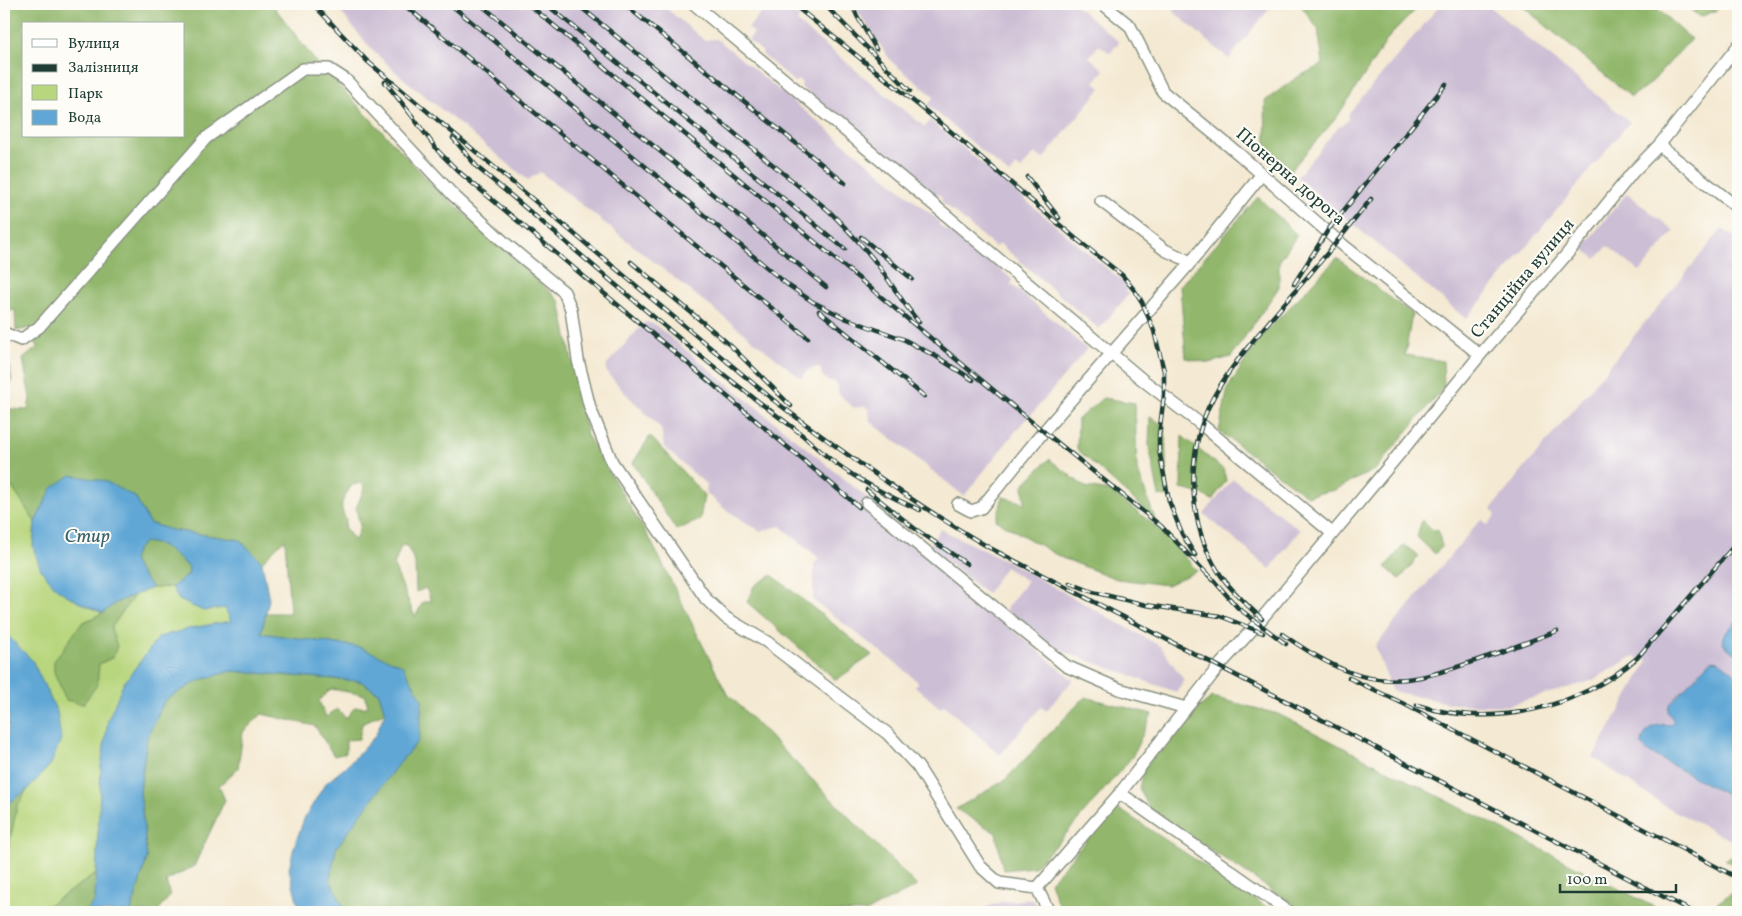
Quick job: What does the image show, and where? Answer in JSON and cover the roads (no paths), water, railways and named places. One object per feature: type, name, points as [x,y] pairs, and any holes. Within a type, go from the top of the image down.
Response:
[{"type":"street","points":[[694,4],[1112,354],[1202,425],[1332,533]]},
{"type":"street","name":"Піонерна дорога","points":[[1103,4],[1130,26],[1163,92],[1338,240],[1480,356]]},
{"type":"street","name":"Станційна вулиця","points":[[1037,888],[1120,792],[1219,666],[1234,652],[1632,173],[1660,144],[1738,46]]},
{"type":"street","points":[[4,333],[21,340],[39,327],[206,138],[303,68],[329,69],[346,80],[453,195],[506,244],[564,292],[571,309],[578,360],[590,408],[612,462],[706,599],[726,618],[767,642],[888,734],[918,767],[980,866],[999,883],[1037,888],[1049,912]]},
{"type":"street","points":[[1660,144],[1666,151],[1738,208]]},
{"type":"street","points":[[958,504],[971,511],[981,508],[1044,431],[1191,262],[1262,174]]},
{"type":"street","points":[[1101,201],[1165,250],[1191,262]]},
{"type":"street","points":[[868,503],[1066,666],[1119,689],[1186,708]]},
{"type":"street","points":[[1120,792],[1289,912]]},
{"type":"water","name":"Стир","points":[[71,475],[105,481],[135,497],[149,523],[171,530],[240,540],[262,562],[269,600],[261,633],[359,647],[402,665],[422,699],[419,740],[395,768],[336,848],[330,880],[346,912],[300,912],[289,869],[294,847],[304,819],[325,784],[347,766],[375,736],[385,713],[379,693],[360,681],[231,671],[198,681],[165,700],[147,737],[140,791],[147,858],[131,912],[85,912],[95,901],[101,766],[108,720],[123,684],[159,637],[192,628],[231,621],[225,608],[203,611],[179,600],[172,587],[188,575],[189,567],[162,545],[145,542],[137,549],[133,560],[152,588],[117,602],[103,613],[78,602],[57,589],[41,570],[33,547],[35,522],[52,488]]},
{"type":"water","points":[[1738,619],[1738,655],[1726,647],[1723,642],[1725,634]]},
{"type":"water","points":[[4,636],[9,637],[32,660],[57,712],[61,739],[51,764],[28,789],[4,807],[4,744],[7,734],[8,711],[4,702]]},
{"type":"water","points":[[1712,660],[1719,661],[1738,676],[1738,801],[1648,752],[1642,746],[1644,736],[1650,729],[1659,725],[1670,725],[1674,721],[1668,712],[1669,705]]},
{"type":"railway","points":[[313,4],[367,61],[772,399],[906,495],[990,548],[1693,912]]},
{"type":"railway","points":[[403,4],[808,338]]},
{"type":"railway","points":[[450,4],[788,285],[813,302],[847,319],[903,339],[937,357],[973,380]]},
{"type":"railway","points":[[480,4],[826,287]]},
{"type":"railway","points":[[528,4],[1027,418],[1161,526],[1212,579]]},
{"type":"railway","points":[[546,4],[845,249]]},
{"type":"railway","points":[[577,4],[828,210],[868,253],[919,322]]},
{"type":"railway","points":[[624,4],[845,183]]},
{"type":"railway","points":[[793,4],[949,130],[1075,238],[1122,275],[1135,291],[1142,302],[1154,331],[1164,371],[1164,395],[1159,450],[1169,501],[1182,534],[1195,555]]},
{"type":"railway","points":[[824,4],[910,91]]},
{"type":"railway","points":[[852,4],[876,49]]},
{"type":"railway","points":[[385,82],[413,117]]},
{"type":"railway","points":[[1294,284],[1328,230],[1446,84]]},
{"type":"railway","points":[[409,112],[438,151],[458,171],[859,507]]},
{"type":"railway","points":[[453,138],[478,168],[711,364],[797,430],[828,458],[876,489],[920,510]]},
{"type":"railway","points":[[1027,177],[1059,218]]},
{"type":"railway","points":[[1262,619],[1225,581],[1213,562],[1204,541],[1197,519],[1194,497],[1196,451],[1201,429],[1215,394],[1233,367],[1371,199]]},
{"type":"railway","points":[[861,237],[912,279]]},
{"type":"railway","points":[[631,262],[731,346],[791,406]]},
{"type":"railway","points":[[819,311],[924,396]]},
{"type":"railway","points":[[867,490],[914,528],[967,564]]},
{"type":"railway","points":[[1417,705],[1446,712],[1475,715],[1504,714],[1533,710],[1561,702],[1588,690],[1614,676],[1637,658],[1733,547]]},
{"type":"railway","points":[[1208,574],[1238,608],[1286,644]]},
{"type":"railway","points":[[1070,583],[1093,592],[1146,605],[1220,616],[1263,633]]},
{"type":"railway","points":[[1282,634],[1316,656],[1352,673],[1369,678],[1387,680],[1421,677],[1438,673],[1557,631]]},
{"type":"railway","points":[[1349,678],[1404,704],[1738,878]]}]
